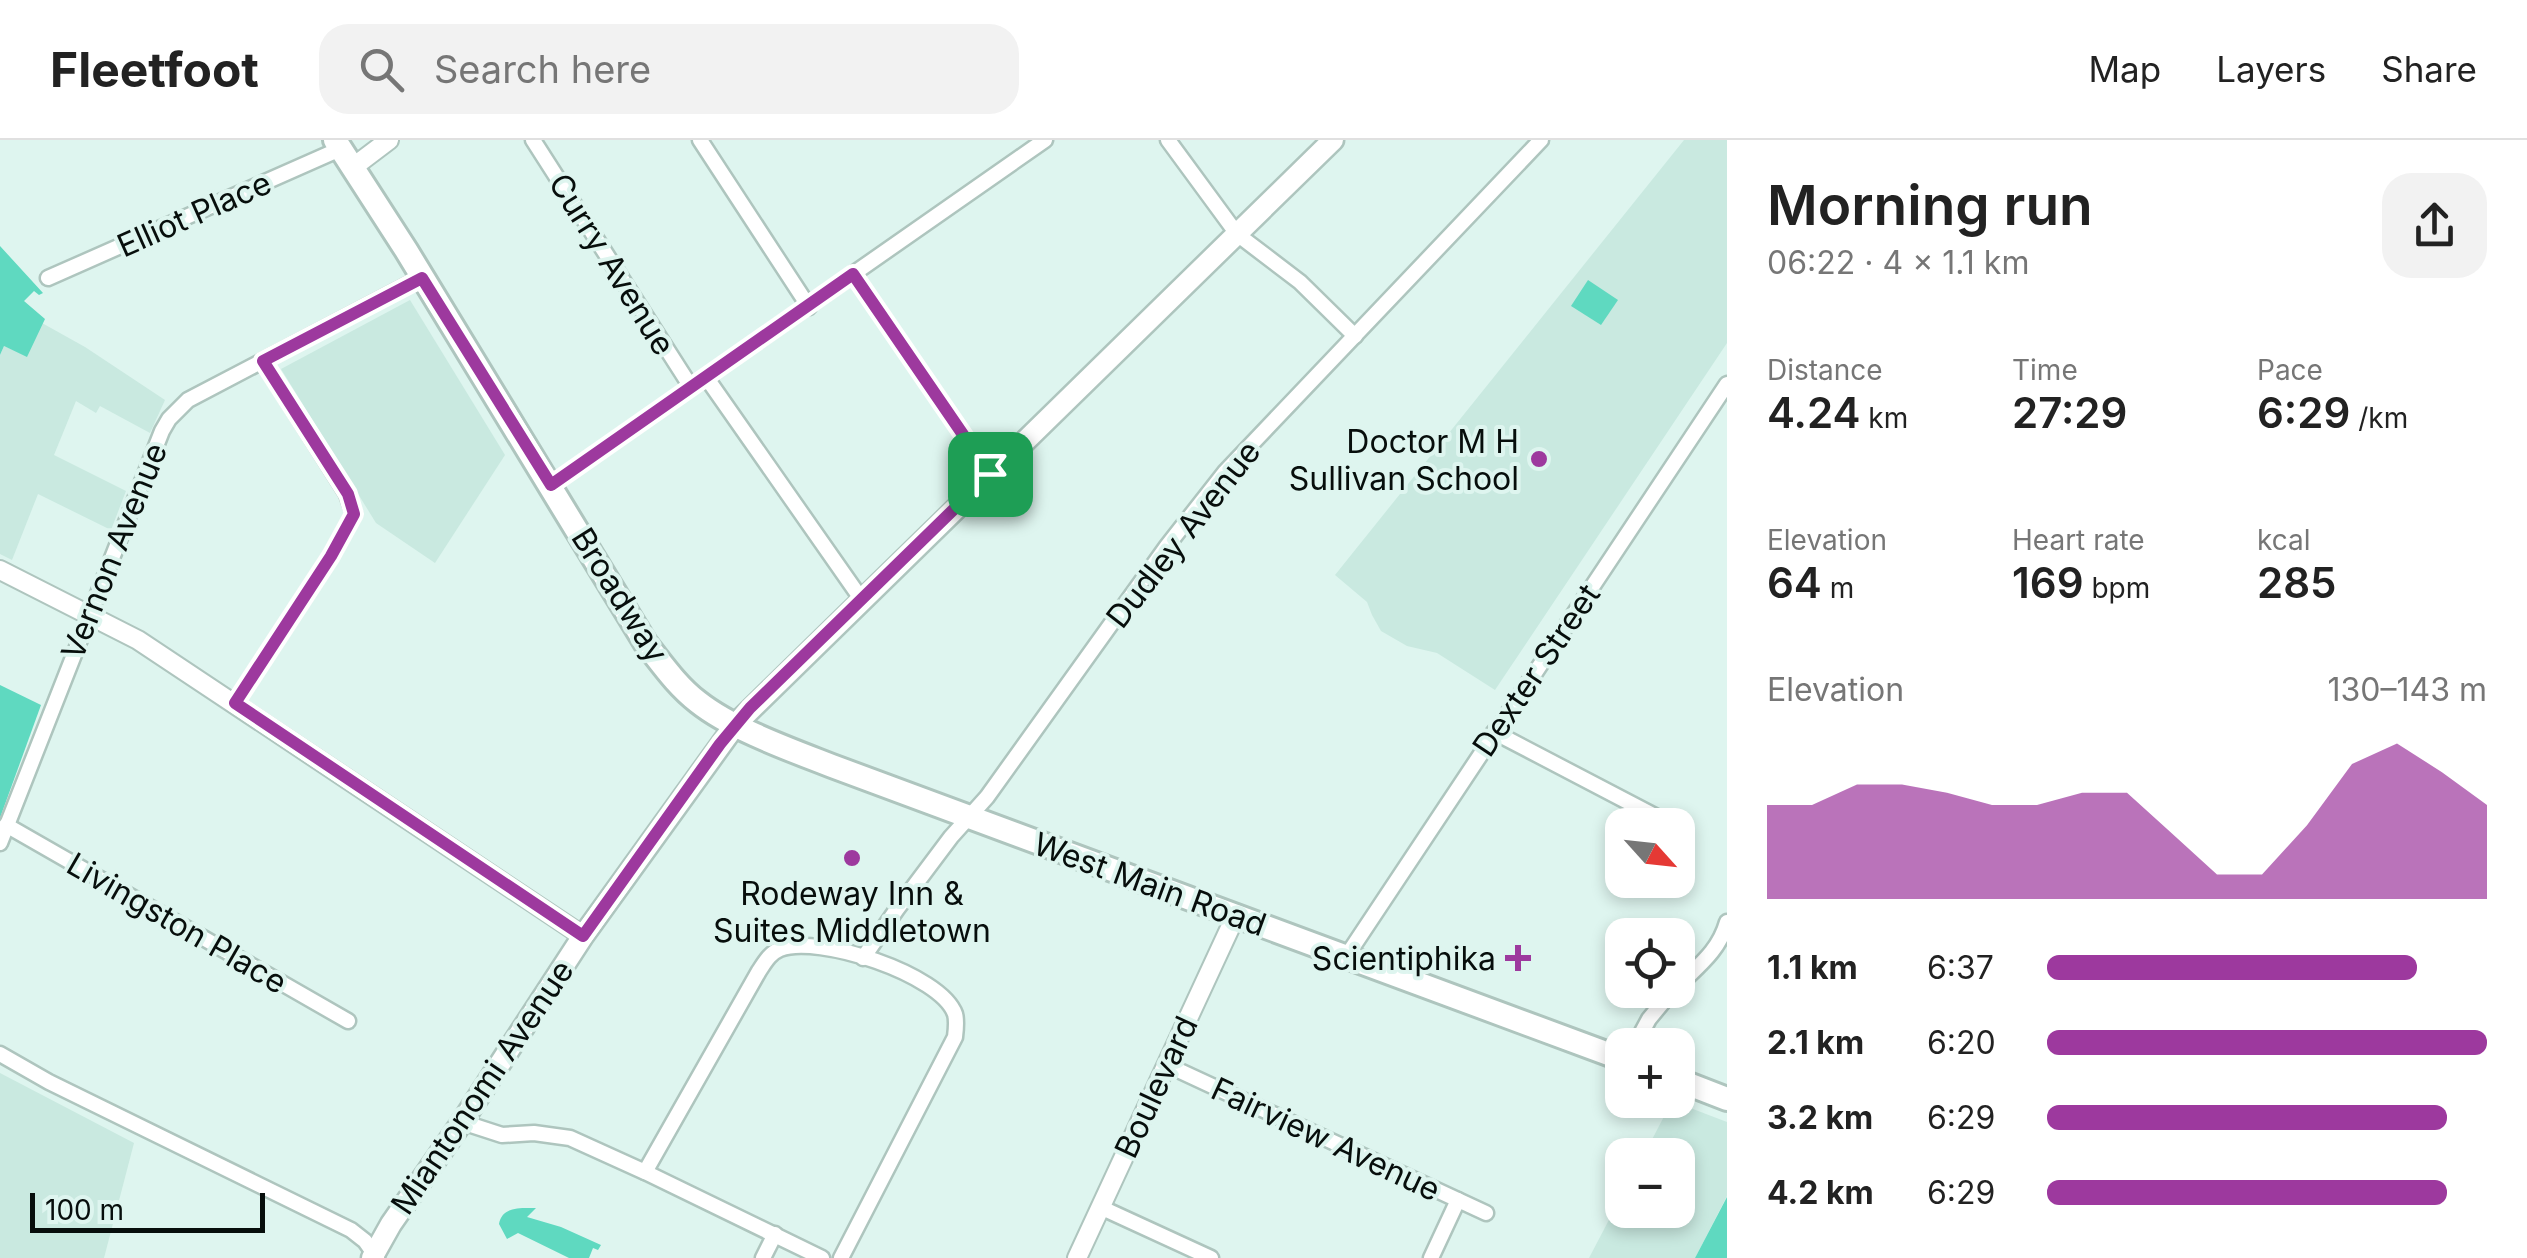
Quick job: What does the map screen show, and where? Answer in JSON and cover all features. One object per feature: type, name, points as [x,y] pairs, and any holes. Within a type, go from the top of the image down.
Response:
[{"type":"main road","name":"Miantonomi Avenue","points":[[375,1257],[391,1224],[583,936],[736,724],[1333,140]]},
{"type":"main road","name":"Broadway","points":[[342,152],[646,644],[699,703],[736,724]]},
{"type":"main road","name":"West Main Road","points":[[736,724],[970,818],[1605,1054]]},
{"type":"main road","points":[[1695,1087],[1727,1099]]},
{"type":"street","points":[[342,152],[389,140]]},
{"type":"street","name":"Curry Avenue","points":[[534,140],[691,387]]},
{"type":"street","points":[[700,140],[808,307]]},
{"type":"street","points":[[551,485],[1045,140]]},
{"type":"street","points":[[1168,140],[1237,234],[1300,282],[1354,336]]},
{"type":"street","name":"Dudley Avenue","points":[[863,958],[951,837],[988,798],[1167,546],[1225,472],[1541,140]]},
{"type":"street","name":"Elliot Place","points":[[48,278],[342,152]]},
{"type":"street","points":[[853,274],[990,474]]},
{"type":"street","name":"Vernon Avenue","points":[[0,843],[170,419],[188,400],[422,278]]},
{"type":"street","points":[[235,703],[354,514],[348,494],[263,361]]},
{"type":"street","points":[[706,377],[862,600]]},
{"type":"street","name":"Dexter Street","points":[[1346,957],[1727,384]]},
{"type":"street","points":[[0,570],[138,640],[583,936]]},
{"type":"street","points":[[1494,732],[1639,808]]},
{"type":"street","name":"Livingston Place","points":[[6,826],[348,1022]]},
{"type":"street","name":"Boulevard","points":[[1077,1258],[1236,916]]},
{"type":"street","points":[[1695,970],[1724,943],[1727,922]]},
{"type":"street","points":[[646,1172],[759,971],[773,953],[805,944],[863,958],[905,974],[935,990],[950,1006],[956,1015],[955,1037],[842,1258]]},
{"type":"street","points":[[0,1054],[49,1082],[351,1230],[365,1240],[375,1257]]},
{"type":"street","name":"Fairview Avenue","points":[[1166,1065],[1486,1213]]},
{"type":"street","points":[[462,1122],[502,1135],[534,1133],[570,1138],[822,1258]]},
{"type":"street","points":[[1431,1258],[1458,1200]]},
{"type":"street","points":[[1100,1207],[1211,1258]]},
{"type":"street","points":[[763,1258],[775,1234]]},
{"type":"shaded area","name":"Doctor M H Sullivan School","points":[[1684,140],[1727,140],[1727,343],[1495,690],[1437,653],[1407,646],[1381,631],[1367,602],[1335,575]]},
{"type":"shaded area","points":[[410,300],[505,455],[435,563],[376,523],[281,369]]},
{"type":"shaded area","points":[[42,323],[165,400],[150,433],[100,406],[96,413],[76,401],[54,455],[126,491],[111,530],[38,494],[12,560],[0,554],[0,355],[4,346],[27,356]]},
{"type":"shaded area","points":[[0,1073],[134,1143],[104,1258],[0,1258]]},
{"type":"shaded area","points":[[1695,1110],[1727,1122],[1727,1196],[1695,1258],[1589,1258],[1605,1227],[1695,1228],[1695,1138],[1653,1138],[1663,1118],[1695,1118]]},
{"type":"green space","points":[[0,246],[43,293],[34,291],[24,301],[45,319],[27,357],[4,346],[0,355]]},
{"type":"green space","points":[[1588,280],[1618,300],[1601,325],[1571,306]]},
{"type":"green space","points":[[0,685],[41,705],[0,818]]},
{"type":"green space","points":[[1727,1197],[1727,1258],[1695,1258]]},
{"type":"green space","points":[[536,1208],[527,1217],[601,1245],[598,1250],[593,1248],[589,1258],[569,1258],[518,1233],[507,1239],[499,1224],[504,1214],[513,1209]]},
{"type":"place","name":"Doctor M H Sullivan School","points":[[1539,459]]},
{"type":"place","name":"Rodeway Inn & Suites Middletown","points":[[852,858]]},
{"type":"place","name":"Scientiphika","points":[[1518,958]]},
{"type":"route","points":[[853,274],[990,474],[750,708],[583,936],[235,703],[354,514],[348,494],[263,361],[422,278],[551,485],[853,274]]}]
